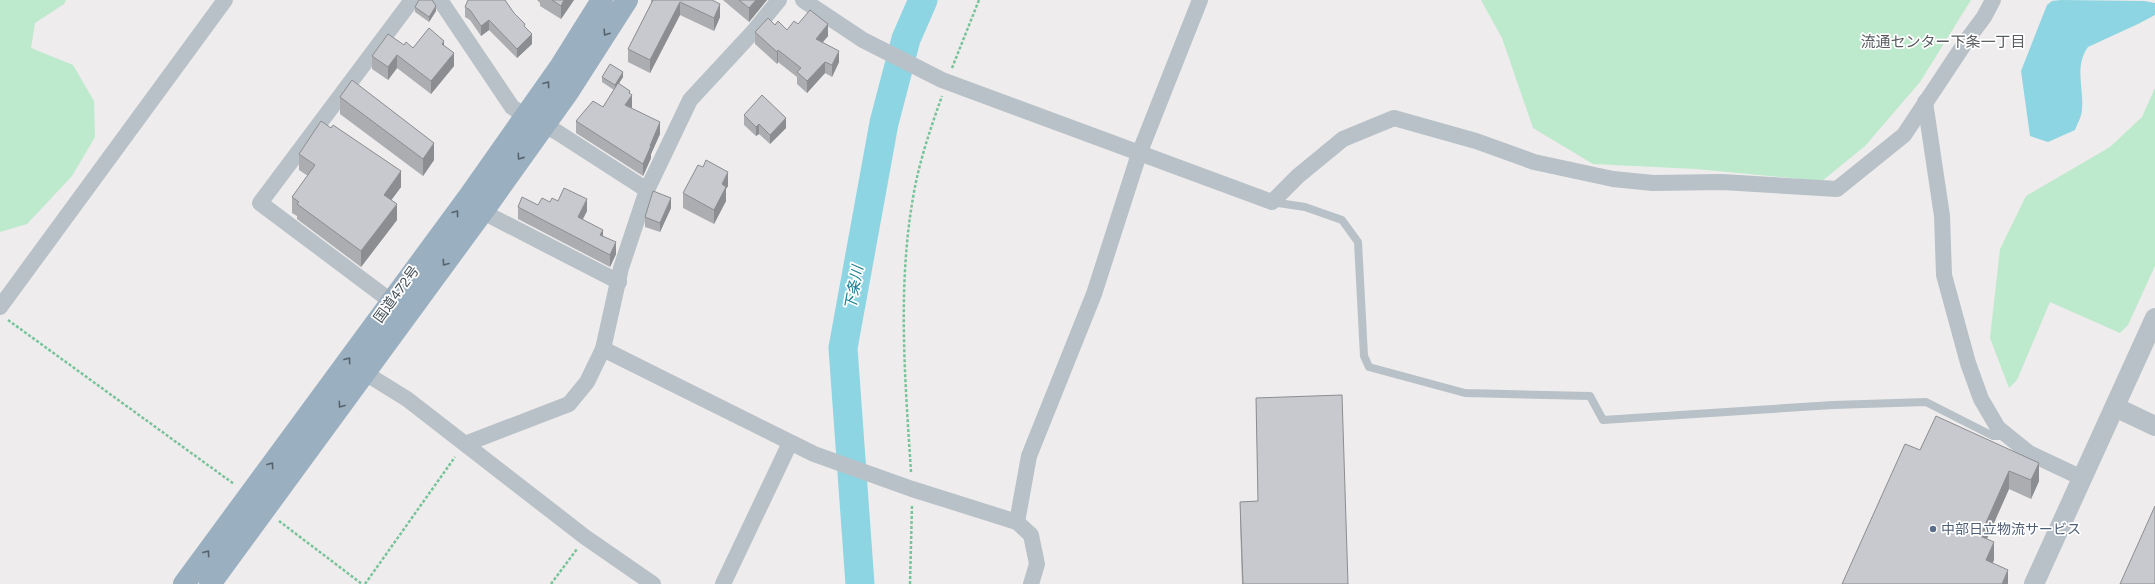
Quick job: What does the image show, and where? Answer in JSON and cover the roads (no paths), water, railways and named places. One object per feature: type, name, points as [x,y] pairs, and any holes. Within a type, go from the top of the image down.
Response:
[{"type":"highway","name":"国道472号","points":[[210,584],[256,503],[400,308],[483,212],[534,121],[560,67],[602,0]]},
{"type":"highway","name":"国道472号","points":[[184,584],[256,503],[364,373],[400,308],[470,195],[534,121],[568,92],[627,0]]},
{"type":"street","points":[[3,312],[225,0]]},
{"type":"street","points":[[400,308],[260,203],[412,0]]},
{"type":"street","points":[[440,0],[512,107],[534,121],[557,132],[648,190]]},
{"type":"street","points":[[465,444],[569,404],[587,382],[603,350],[621,268],[648,190],[690,100],[753,32],[779,0]]},
{"type":"street","points":[[803,0],[863,40],[944,81],[1272,202],[1298,176],[1343,139],[1394,118],[1476,141],[1534,162],[1613,178],[1653,183],[1722,182],[1837,190],[1904,136],[1925,102],[1984,17],[1993,0]]},
{"type":"street","points":[[1017,522],[1029,456],[1094,294],[1139,154],[1200,0]]},
{"type":"street","points":[[1925,102],[1942,216],[1944,275],[1968,363],[1982,399],[1998,428],[2029,453],[2082,478]]},
{"type":"street","points":[[483,212],[619,282]]},
{"type":"street","points":[[2034,584],[2155,318]]},
{"type":"street","points":[[603,350],[814,454],[909,488],[1017,522],[1031,535],[1037,564],[1031,584]]},
{"type":"street","points":[[364,373],[407,399],[585,537],[653,584]]},
{"type":"street","points":[[2115,407],[2155,426]]},
{"type":"street","points":[[723,584],[790,443]]},
{"type":"lane","points":[[1272,202],[1305,207],[1342,220],[1358,242],[1364,356],[1369,367],[1465,393],[1590,396],[1603,420],[1832,405],[1926,402],[1993,436],[2009,436]]},
{"type":"water","points":[[2052,1],[2144,1],[2155,3],[2155,15],[2088,47],[2081,62],[2080,77],[2082,112],[2075,130],[2048,142],[2030,136],[2021,71],[2047,5]]},
{"type":"waterway","name":"下条川","points":[[860,584],[843,348],[884,123],[906,39],[923,0]]},
{"type":"place","name":"中部日立物流サービス","points":[[1933,529]]},
{"type":"district","name":"流通センター下条一丁目","points":[[1943,42]]}]
